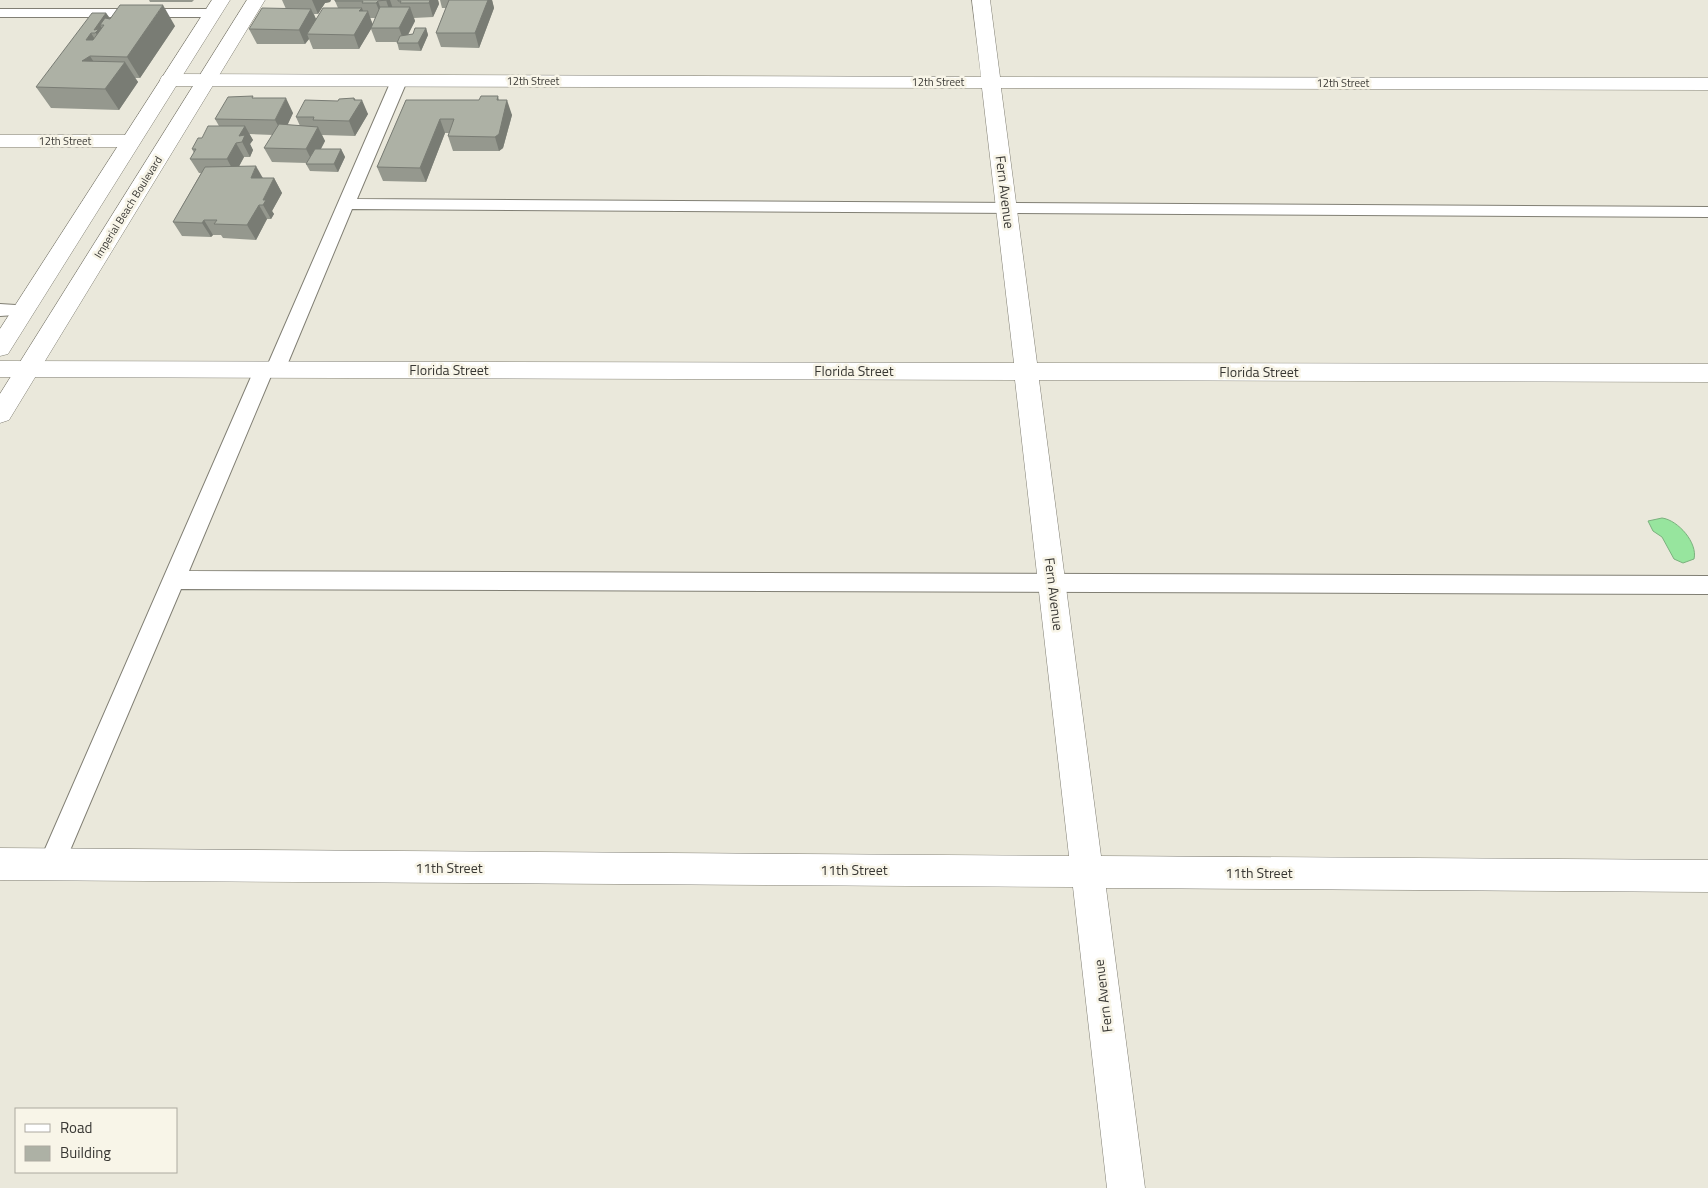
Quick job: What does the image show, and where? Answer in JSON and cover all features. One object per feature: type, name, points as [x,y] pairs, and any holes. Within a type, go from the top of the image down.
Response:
[{"type":"street","name":"Imperial Beach Boulevard","points":[[0,414],[256,0]]},
{"type":"street","name":"Fern Avenue","points":[[981,0],[1126,1188]]},
{"type":"street","points":[[0,348],[217,6]]},
{"type":"street","name":"12th Street","points":[[169,80],[1708,84]]},
{"type":"street","name":"12th Street","points":[[0,141],[131,141]]},
{"type":"street","name":"Florida Street","points":[[0,369],[1708,373]]},
{"type":"street","name":"11th Street","points":[[0,864],[1708,876]]},
{"type":"lane","points":[[0,13],[217,6]]},
{"type":"lane","points":[[51,865],[173,580],[346,204],[399,81]]},
{"type":"lane","points":[[346,204],[1708,212]]},
{"type":"lane","points":[[0,310],[24,310]]},
{"type":"lane","points":[[173,580],[1708,585]]},
{"type":"shaded area","points":[[1662,518],[1674,523],[1686,533],[1693,546],[1694,559],[1683,563],[1674,559],[1662,537],[1653,531],[1648,521]]},
{"type":"building","points":[[335,0],[386,0],[376,3],[362,3],[363,1]]},
{"type":"building","points":[[398,0],[430,0],[429,3],[400,3],[401,1]]},
{"type":"building","points":[[449,0],[488,0],[475,33],[436,33]]},
{"type":"building","points":[[120,5],[163,5],[127,57],[90,56],[82,61],[125,62],[105,89],[36,87],[92,13],[106,13],[94,30],[99,29],[95,33],[91,33],[86,40],[93,40],[104,25],[100,25],[105,18],[110,19]]},
{"type":"building","points":[[380,7],[410,7],[399,28],[371,28]]},
{"type":"building","points":[[262,8],[311,9],[299,30],[249,29]]},
{"type":"building","points":[[323,8],[362,8],[359,11],[368,11],[354,35],[307,34]]},
{"type":"building","points":[[415,28],[426,28],[418,43],[397,43],[400,36],[413,34]]},
{"type":"building","points":[[253,96],[252,98],[286,98],[275,120],[215,119],[228,97]]},
{"type":"building","points":[[481,96],[498,96],[497,100],[507,100],[499,134],[495,137],[448,136],[454,119],[440,119],[420,168],[377,167],[406,100],[479,100]]},
{"type":"building","points":[[354,98],[354,100],[362,100],[349,121],[313,120],[314,117],[296,117],[305,100],[338,101],[339,99]]},
{"type":"building","points":[[279,124],[318,127],[306,149],[264,148]]},
{"type":"building","points":[[208,126],[245,126],[239,136],[245,135],[242,142],[236,143],[227,159],[190,159],[196,149],[192,149],[198,138],[202,138]]},
{"type":"building","points":[[315,149],[341,149],[334,164],[306,164]]},
{"type":"building","points":[[256,166],[251,178],[274,178],[263,200],[266,200],[263,205],[259,205],[247,225],[214,224],[217,220],[204,220],[202,223],[173,222],[205,167]]}]
